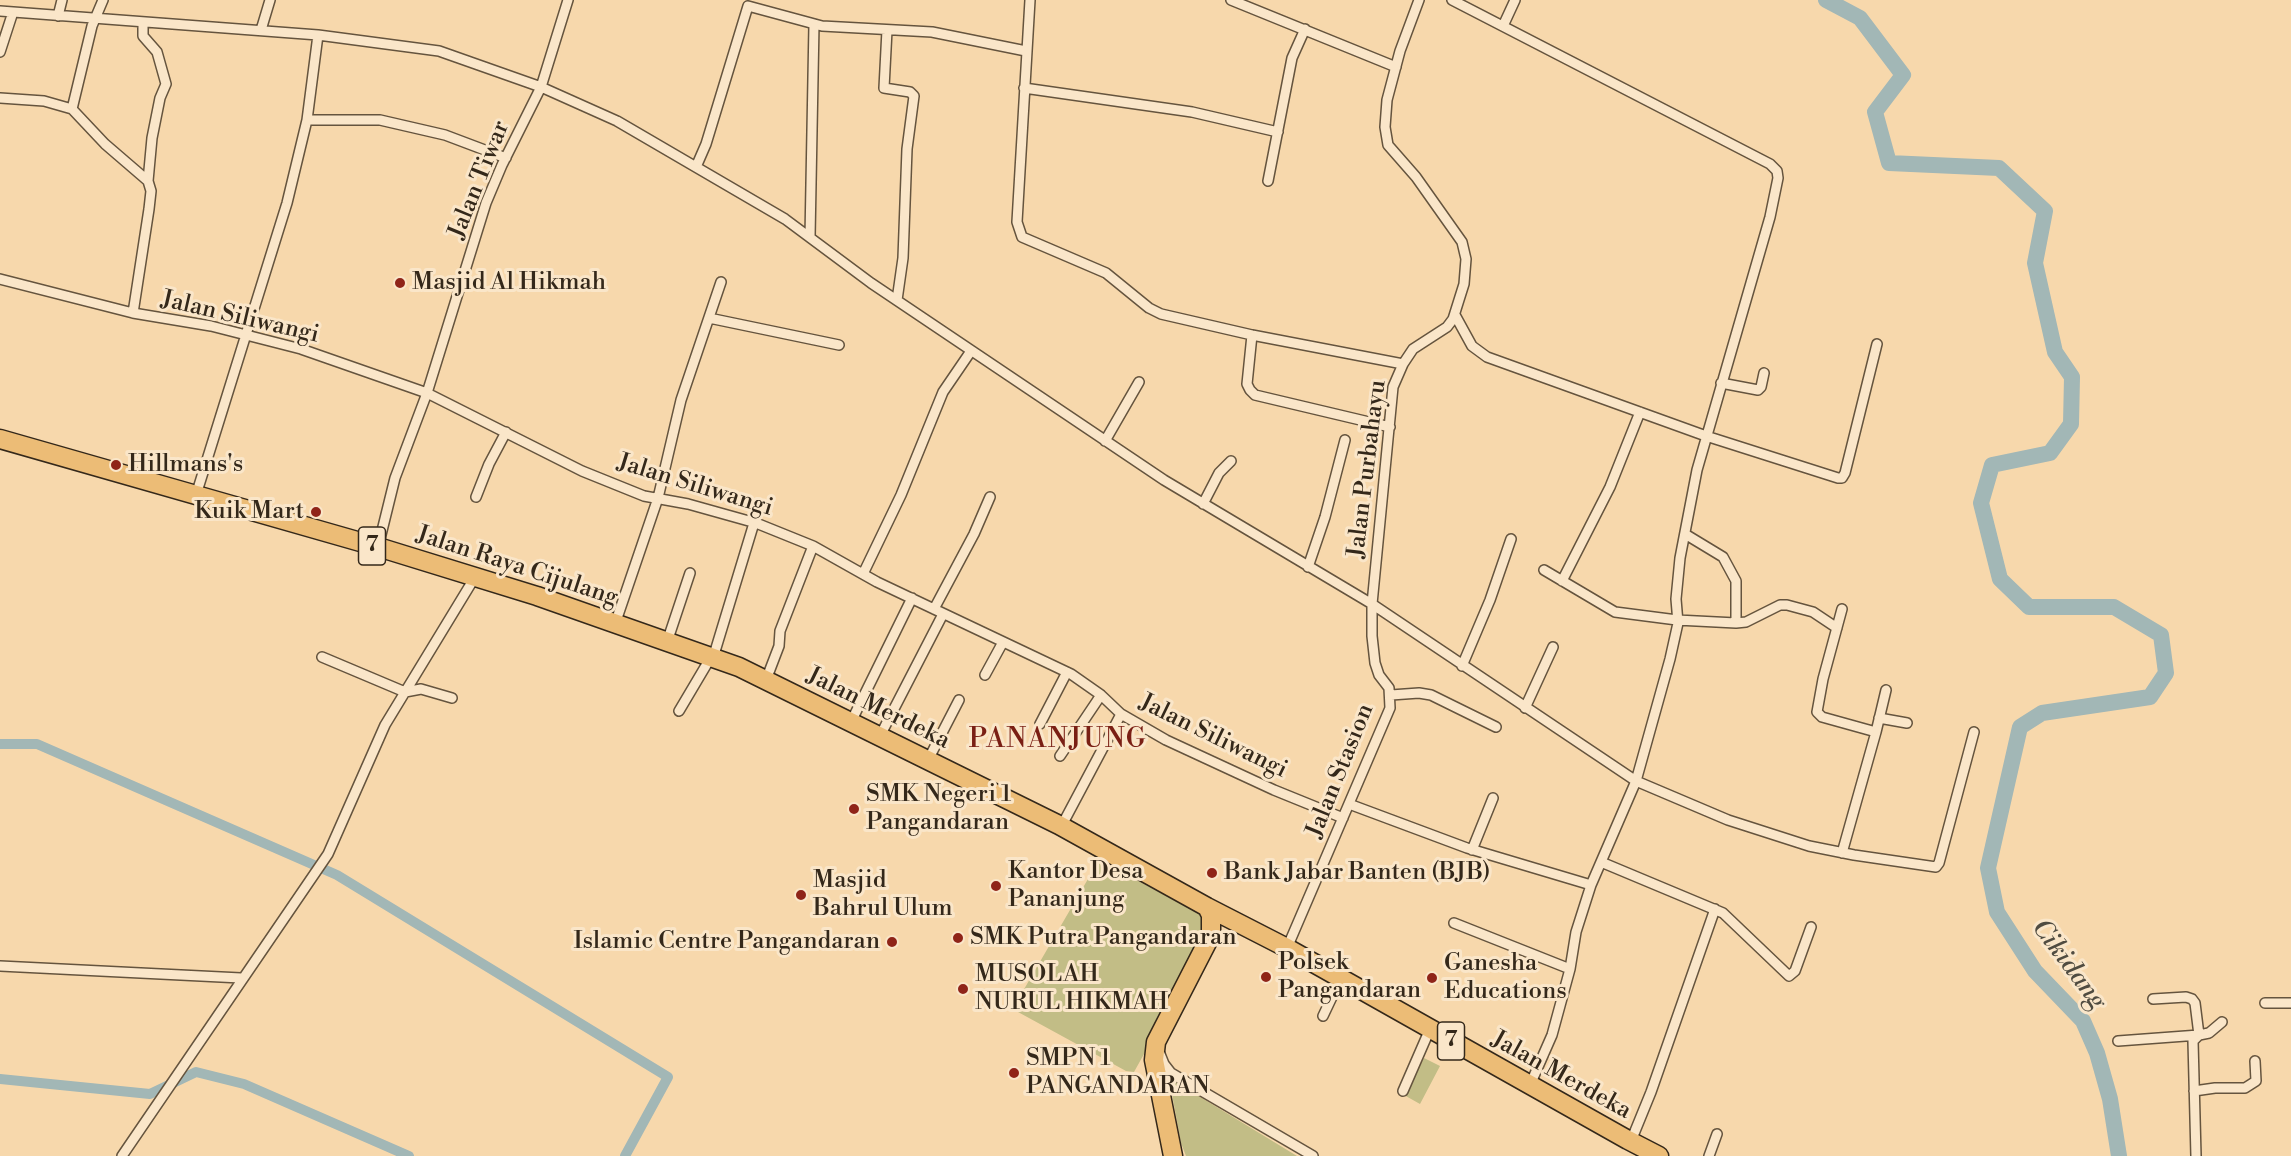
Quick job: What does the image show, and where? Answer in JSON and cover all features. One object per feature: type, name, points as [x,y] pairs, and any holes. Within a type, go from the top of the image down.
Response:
[{"type":"highway","name":"Jalan Raya Cijulang","points":[[0,439],[378,547],[475,577],[739,667]]},
{"type":"highway","name":"Jalan Merdeka","points":[[739,667],[1061,827],[1207,907],[1244,924],[1659,1156]]},
{"type":"highway","points":[[1173,1156],[1154,1060],[1156,1042],[1210,935],[1211,922],[1207,907]]},
{"type":"highway","points":[[1210,935],[1228,926],[1244,924]]},
{"type":"street","points":[[58,16],[62,0]]},
{"type":"street","points":[[72,109],[95,18],[103,0]]},
{"type":"street","points":[[261,30],[270,0]]},
{"type":"street","name":"Jalan Tiwar","points":[[378,547],[395,478],[427,393],[486,203],[541,87],[568,0]]},
{"type":"street","points":[[1030,0],[1017,222],[1023,237],[1106,273],[1154,312],[1252,335],[1403,364]]},
{"type":"street","points":[[1231,0],[1396,67]]},
{"type":"street","name":"Jalan Purbahayu","points":[[1372,604],[1393,387],[1403,364],[1413,349],[1447,327],[1455,315],[1464,284],[1466,259],[1462,242],[1416,177],[1388,145],[1385,127],[1387,100],[1419,0]]},
{"type":"street","points":[[1452,0],[1770,164],[1777,171],[1777,189],[1770,217],[1706,436],[1677,582],[1677,620],[1670,658],[1636,782],[1591,885],[1576,932],[1570,969],[1552,1035],[1530,1085]]},
{"type":"street","points":[[1503,27],[1515,0]]},
{"type":"street","points":[[696,167],[709,133],[748,3],[814,24],[936,33],[1026,51]]},
{"type":"street","points":[[0,11],[318,35],[439,51],[541,87],[617,121],[785,219],[871,283],[1105,441],[1203,504],[1372,604],[1636,782],[1728,820],[1842,853],[1933,868],[1938,866],[1974,732]]},
{"type":"street","points":[[0,52],[13,12]]},
{"type":"street","points":[[143,23],[143,36],[157,52],[166,84],[160,98],[152,138],[147,181]]},
{"type":"street","points":[[810,237],[814,24]]},
{"type":"street","points":[[1268,181],[1292,58],[1305,29]]},
{"type":"street","points":[[887,30],[884,88],[910,92],[914,96],[907,149],[903,258],[897,300]]},
{"type":"street","points":[[196,495],[286,203],[307,120],[318,35]]},
{"type":"street","points":[[1024,88],[1192,112],[1278,132]]},
{"type":"street","points":[[0,98],[49,102],[72,109],[105,144],[147,181],[151,190],[133,313]]},
{"type":"street","points":[[307,120],[380,120],[445,135],[506,158]]},
{"type":"street","name":"Jalan Siliwangi","points":[[0,279],[133,313],[211,326],[301,349],[427,393],[582,471],[644,496],[688,504],[754,523],[813,546],[863,574],[1067,672],[1101,695],[1121,714],[1176,745],[1274,790],[1343,818]]},
{"type":"street","points":[[615,624],[658,498],[675,422],[721,282]]},
{"type":"street","points":[[1455,315],[1472,346],[1481,355],[1706,436],[1842,478],[1861,414],[1877,344]]},
{"type":"street","points":[[709,318],[839,345]]},
{"type":"street","points":[[1252,335],[1247,377],[1250,390],[1255,395],[1390,427]]},
{"type":"street","points":[[863,574],[901,495],[943,392],[971,351]]},
{"type":"street","points":[[1721,383],[1758,390],[1761,387],[1764,373]]},
{"type":"street","points":[[1105,441],[1139,382]]},
{"type":"street","points":[[1562,581],[1610,487],[1640,412]]},
{"type":"street","points":[[476,497],[489,464],[506,432]]},
{"type":"street","points":[[1308,567],[1328,507],[1345,440]]},
{"type":"street","points":[[1203,504],[1219,473],[1230,460]]},
{"type":"street","points":[[880,736],[990,497]]},
{"type":"street","points":[[679,711],[712,657],[754,523]]},
{"type":"street","points":[[1685,534],[1723,556],[1736,581],[1736,619]]},
{"type":"street","points":[[1462,666],[1490,600],[1510,539]]},
{"type":"street","points":[[766,680],[779,646],[780,631],[813,546]]},
{"type":"street","points":[[1544,570],[1615,612],[1677,620],[1736,619],[1746,622],[1780,605],[1787,605],[1813,612],[1837,628]]},
{"type":"street","points":[[667,642],[690,573]]},
{"type":"street","points":[[122,1156],[159,1098],[328,854],[385,725],[475,577]]},
{"type":"street","points":[[851,722],[912,598]]},
{"type":"street","name":"Jalan Stasion","points":[[1287,948],[1390,708],[1389,688],[1379,675],[1372,651],[1372,604]]},
{"type":"street","points":[[1842,609],[1823,679],[1817,712],[1822,717],[1876,732]]},
{"type":"street","points":[[985,675],[1003,642]]},
{"type":"street","points":[[1525,708],[1552,647]]},
{"type":"street","points":[[322,657],[405,692],[421,689],[452,698]]},
{"type":"street","points":[[1040,724],[1067,672]]},
{"type":"street","points":[[1842,853],[1886,690]]},
{"type":"street","points":[[1391,695],[1419,693],[1431,695],[1496,727]]},
{"type":"street","points":[[1060,756],[1101,695]]},
{"type":"street","points":[[928,760],[959,700]]},
{"type":"street","points":[[1061,827],[1121,714]]},
{"type":"street","points":[[1879,718],[1907,723]]},
{"type":"street","points":[[1472,850],[1493,798]]},
{"type":"street","points":[[1349,804],[1472,850],[1591,885]]},
{"type":"street","points":[[1601,862],[1715,909],[1730,919],[1789,976],[1795,971],[1811,927]]},
{"type":"street","points":[[1630,1141],[1651,1092],[1715,909]]},
{"type":"street","points":[[1454,922],[1570,969]]},
{"type":"street","points":[[0,966],[241,978]]},
{"type":"street","points":[[1323,1016],[1341,978]]},
{"type":"street","points":[[2153,999],[2186,997],[2192,999],[2195,1003],[2199,1035]]},
{"type":"street","points":[[2265,1003],[2291,1003]]},
{"type":"street","points":[[2118,1041],[2210,1033],[2222,1022]]},
{"type":"street","points":[[1403,1091],[1430,1029]]},
{"type":"street","points":[[2196,1156],[2193,1041],[2199,1035]]},
{"type":"street","points":[[1156,1042],[1164,1064],[1171,1072],[1313,1156]]},
{"type":"street","points":[[2194,1091],[2245,1088],[2256,1081],[2255,1061]]},
{"type":"street","points":[[1709,1156],[1717,1134]]},
{"type":"shaded area","points":[[1099,860],[1202,915],[1207,924],[1164,1018],[1134,1072],[1126,1071],[1018,1012],[1016,1003]]},
{"type":"shaded area","points":[[1424,1058],[1440,1066],[1420,1104],[1404,1095]]},
{"type":"shaded area","points":[[1169,1078],[1297,1156],[1186,1156],[1181,1143]]},
{"type":"waterway","name":"Cikidang","points":[[1826,0],[1860,18],[1903,75],[1875,112],[1889,163],[1999,168],[2045,211],[2035,263],[2055,352],[2072,377],[2071,424],[2050,453],[1992,465],[1981,503],[2000,579],[2029,607],[2114,607],[2161,635],[2166,673],[2150,697],[2042,713],[2020,727],[1988,868],[1997,912],[2035,971],[2083,1021],[2097,1053],[2110,1099],[2119,1156]]},
{"type":"waterway","points":[[0,744],[37,744],[337,875],[668,1077],[625,1156]]},
{"type":"waterway","points":[[0,1079],[150,1094],[196,1072],[244,1084],[409,1156]]},
{"type":"place","name":"Masjid Al Hikmah","points":[[400,283]]},
{"type":"place","name":"Hillmans's","points":[[116,465]]},
{"type":"place","name":"Kuik Mart","points":[[316,512]]},
{"type":"place","name":"SMK Negeri 1 Pangandaran","points":[[854,809]]},
{"type":"place","name":"Bank Jabar Banten (BJB)","points":[[1212,873]]},
{"type":"place","name":"Kantor Desa Pananjung","points":[[996,886]]},
{"type":"place","name":"Masjid Bahrul Ulum","points":[[801,895]]},
{"type":"place","name":"SMK Putra Pangandaran","points":[[958,938]]},
{"type":"place","name":"Islamic Centre Pangandaran","points":[[892,942]]},
{"type":"place","name":"Polsek Pangandaran","points":[[1266,977]]},
{"type":"place","name":"Ganesha Educations","points":[[1432,978]]},
{"type":"place","name":"MUSOLAH NURUL HIKMAH","points":[[963,989]]},
{"type":"place","name":"SMPN 1 PANGANDARAN","points":[[1014,1073]]},
{"type":"district","name":"PANANJUNG","points":[[1058,741]]}]
